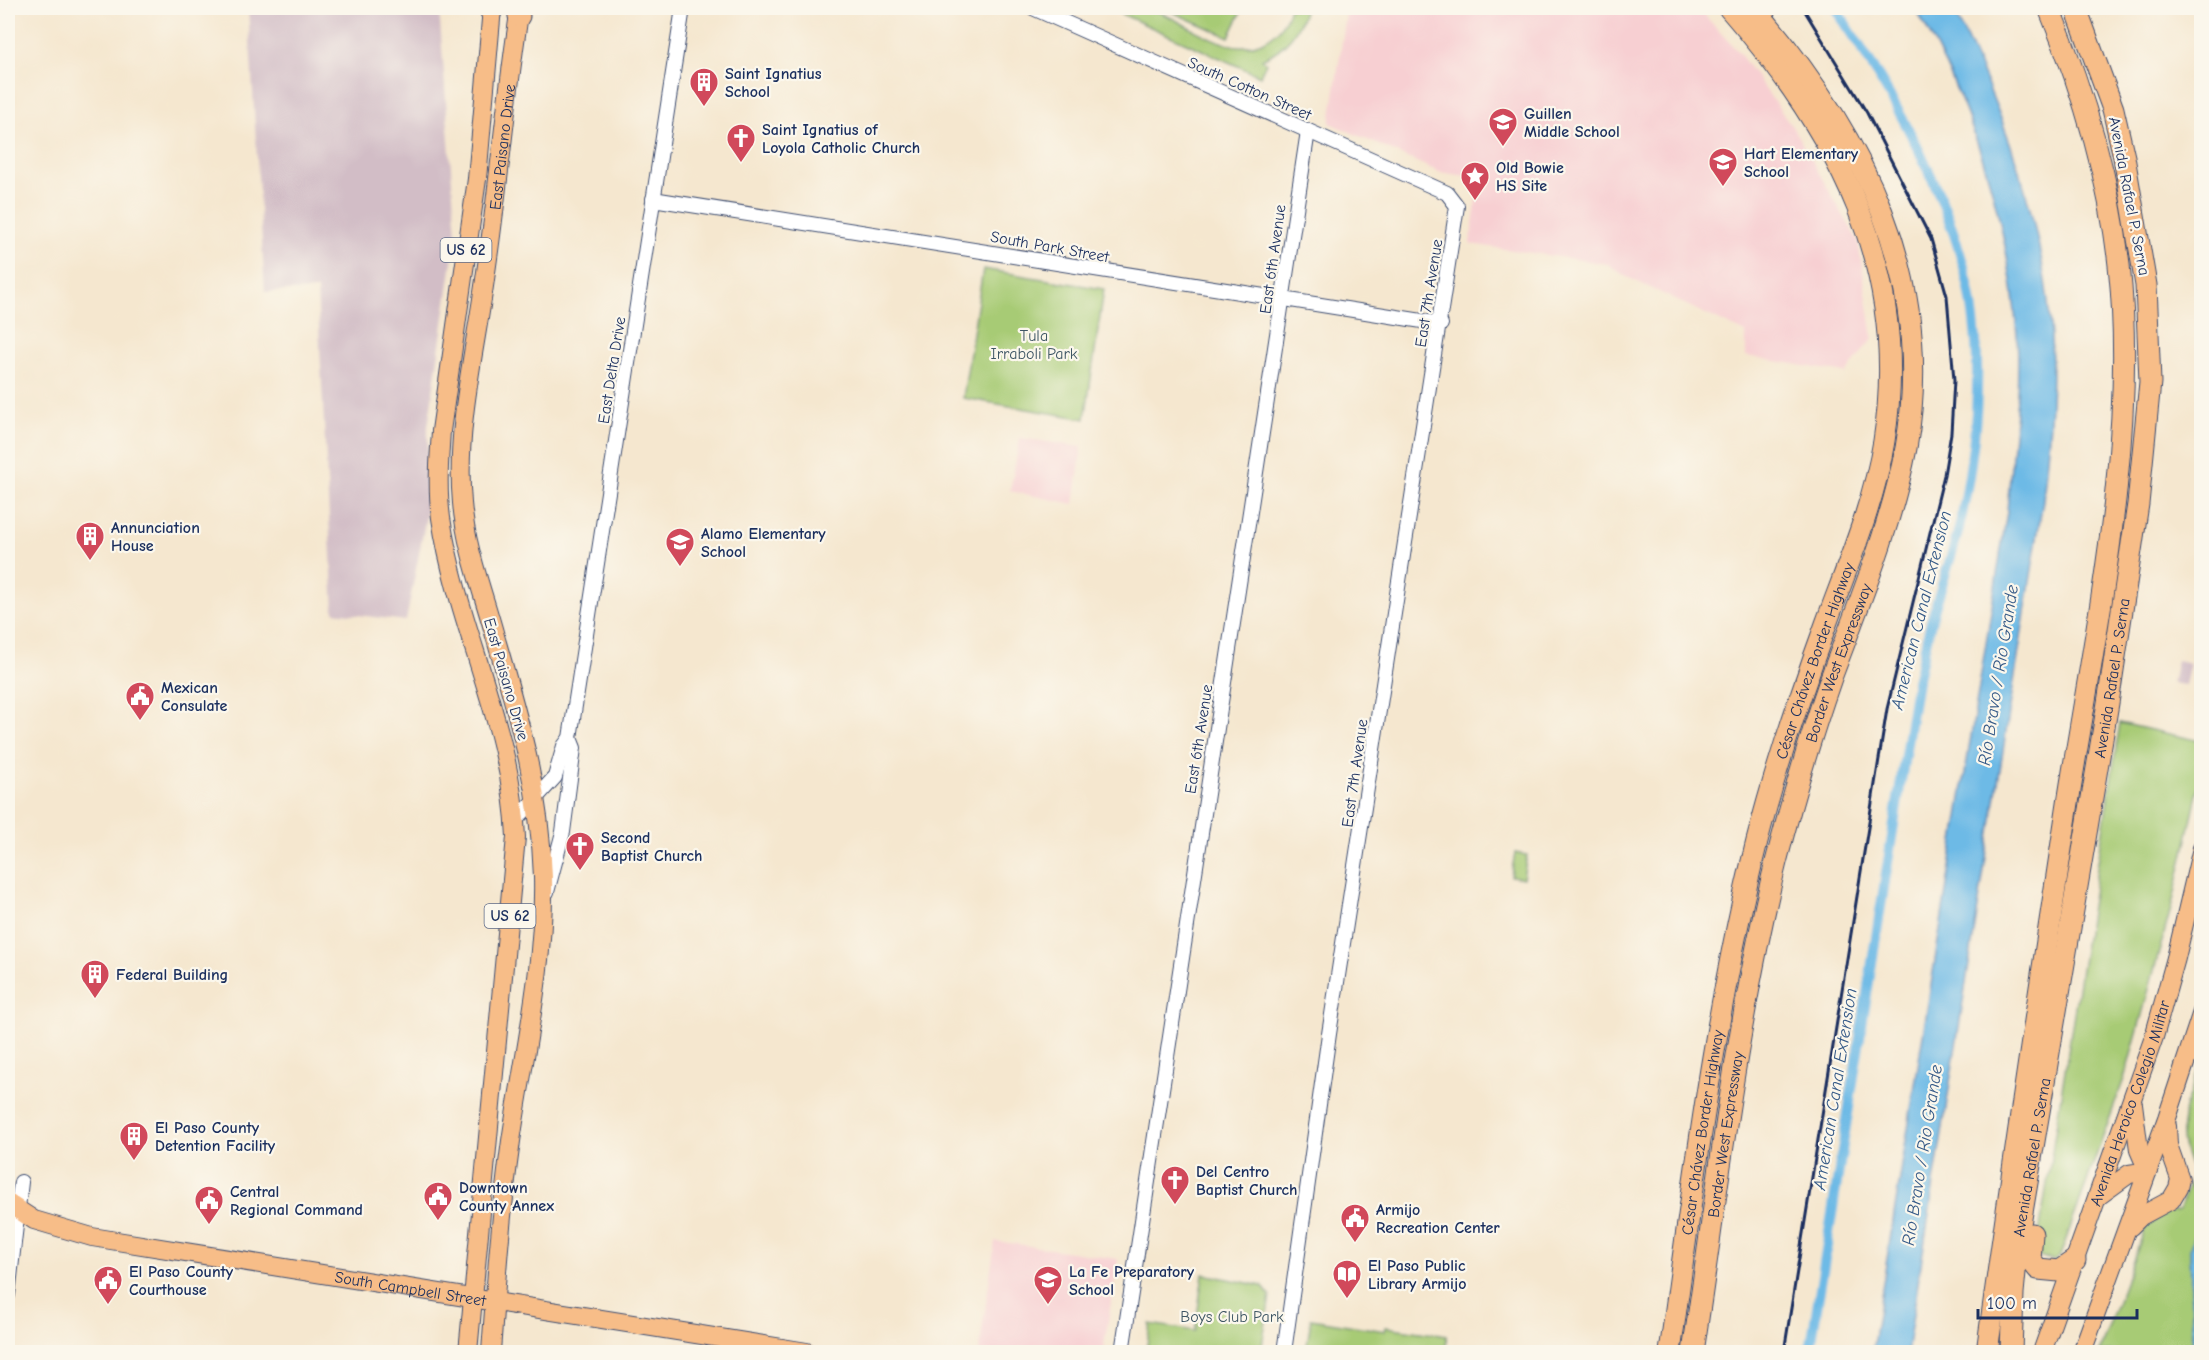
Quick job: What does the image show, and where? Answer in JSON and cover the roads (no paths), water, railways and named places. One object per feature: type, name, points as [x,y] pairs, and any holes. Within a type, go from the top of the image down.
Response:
[{"type":"highway","name":"César Chávez Border Highway","points":[[1670,1353],[1713,1051],[1738,921],[1758,836],[1791,725],[1871,493],[1884,442],[1889,395],[1889,341],[1881,278],[1868,229],[1854,195],[1833,152],[1793,87],[1729,8]]},
{"type":"highway","name":"Border West Expressway","points":[[1694,1353],[1729,1094],[1759,933],[1797,785],[1899,481],[1906,448],[1913,380],[1911,325],[1906,288],[1891,232],[1875,192],[1846,133],[1817,90],[1754,8]]},
{"type":"highway","name":"Avenida Rafael P. Serna","points":[[1987,1353],[2002,1236],[2109,540],[2122,419],[2123,316],[2119,265],[2110,204],[2085,103],[2049,8]]},
{"type":"highway","name":"Avenida Rafael P. Serna","points":[[2011,1353],[2015,1268],[2064,962],[2109,703],[2136,516],[2150,382],[2146,285],[2124,157],[2114,109],[2076,8]]},
{"type":"highway","points":[[2064,962],[2066,1008],[2029,1252],[2032,1264],[2045,1272],[2059,1271],[2075,1260]]},
{"type":"main road","name":"East Paisano Drive","points":[[468,1353],[505,981],[516,821],[511,778],[501,733],[447,553],[441,516],[438,470],[441,431],[477,179],[492,9]]},
{"type":"main road","name":"East Paisano Drive","points":[[491,1353],[511,1143],[524,1066],[543,909],[537,799],[529,755],[471,554],[464,516],[461,480],[468,393],[500,176],[519,10]]},
{"type":"main road","name":"Avenida Heroico Colegio Militar","points":[[2042,1353],[2133,1100],[2176,958],[2202,848]]},
{"type":"main road","points":[[2082,1353],[2167,1118],[2202,1011]]},
{"type":"main road","points":[[2133,1100],[2139,1150],[2148,1172]]},
{"type":"main road","points":[[2126,1231],[2141,1216],[2171,1200],[2178,1188],[2180,1179],[2168,1145],[2167,1118]]},
{"type":"main road","points":[[2098,1196],[2129,1174],[2148,1172]]},
{"type":"main road","name":"South Campbell Street","points":[[12,1206],[34,1220],[92,1237],[807,1353]]},
{"type":"street","name":"East Delta Drive","points":[[516,821],[555,777],[564,746],[570,738],[683,8]]},
{"type":"street","name":"South Cotton Street","points":[[1033,8],[1447,194],[1454,200]]},
{"type":"street","name":"East 6th Avenue","points":[[1122,1353],[1308,131]]},
{"type":"street","name":"South Park Street","points":[[653,199],[1441,324]]},
{"type":"street","name":"East 7th Avenue","points":[[1284,1353],[1329,1034],[1441,324],[1457,213],[1454,200]]},
{"type":"street","name":"East Delta Drive","points":[[543,909],[563,832],[574,748],[570,738]]},
{"type":"street","points":[[8,1295],[12,1206],[21,1182]]},
{"type":"water","name":"Río Bravo / Rio Grande","points":[[1915,8],[1952,8],[2002,121],[2028,200],[2038,241],[2050,323],[2052,389],[2043,500],[1907,1352],[1872,1352],[2007,512],[2018,379],[2013,292],[1997,207],[1971,124],[1936,45]]},
{"type":"water","points":[[2201,1224],[2201,1352],[2193,1352],[2190,1249],[2194,1234]]},
{"type":"waterway","name":"American Canal Extension","points":[[1810,1352],[1916,686],[1962,515],[1972,454],[1977,391],[1977,359],[1971,297],[1964,267],[1941,199],[1893,100],[1835,8]]},
{"type":"railway","points":[[1784,1352],[1887,709],[1944,475],[1951,433],[1954,380],[1947,296],[1931,239],[1867,113],[1803,8]]},
{"type":"place","name":"Saint Ignatius School","points":[[704,108]]},
{"type":"place","name":"Guillen Middle School","points":[[1503,148]]},
{"type":"place","name":"Saint Ignatius of Loyola Catholic Church","points":[[741,164]]},
{"type":"place","name":"Hart Elementary School","points":[[1723,188]]},
{"type":"place","name":"Old Bowie HS Site","points":[[1475,202]]},
{"type":"place","name":"Annunciation House","points":[[90,562]]},
{"type":"place","name":"Alamo Elementary School","points":[[680,568]]},
{"type":"place","name":"Mexican Consulate","points":[[140,722]]},
{"type":"place","name":"Second Baptist Church","points":[[580,872]]},
{"type":"place","name":"Federal Building","points":[[95,1000]]},
{"type":"place","name":"El Paso County Detention Facility","points":[[134,1162]]},
{"type":"place","name":"Del Centro Baptist Church","points":[[1175,1206]]},
{"type":"place","name":"Downtown County Annex","points":[[438,1222]]},
{"type":"place","name":"Central Regional Command","points":[[209,1226]]},
{"type":"place","name":"Armijo Recreation Center","points":[[1355,1244]]},
{"type":"place","name":"El Paso Public Library Armijo","points":[[1347,1300]]},
{"type":"place","name":"El Paso County Courthouse","points":[[108,1306]]},
{"type":"place","name":"La Fe Preparatory School","points":[[1048,1306]]},
{"type":"park label","name":"Tula Irraboli Park","points":[[1034,344]]},
{"type":"park label","name":"Boys Club Park","points":[[1232,1316]]}]
